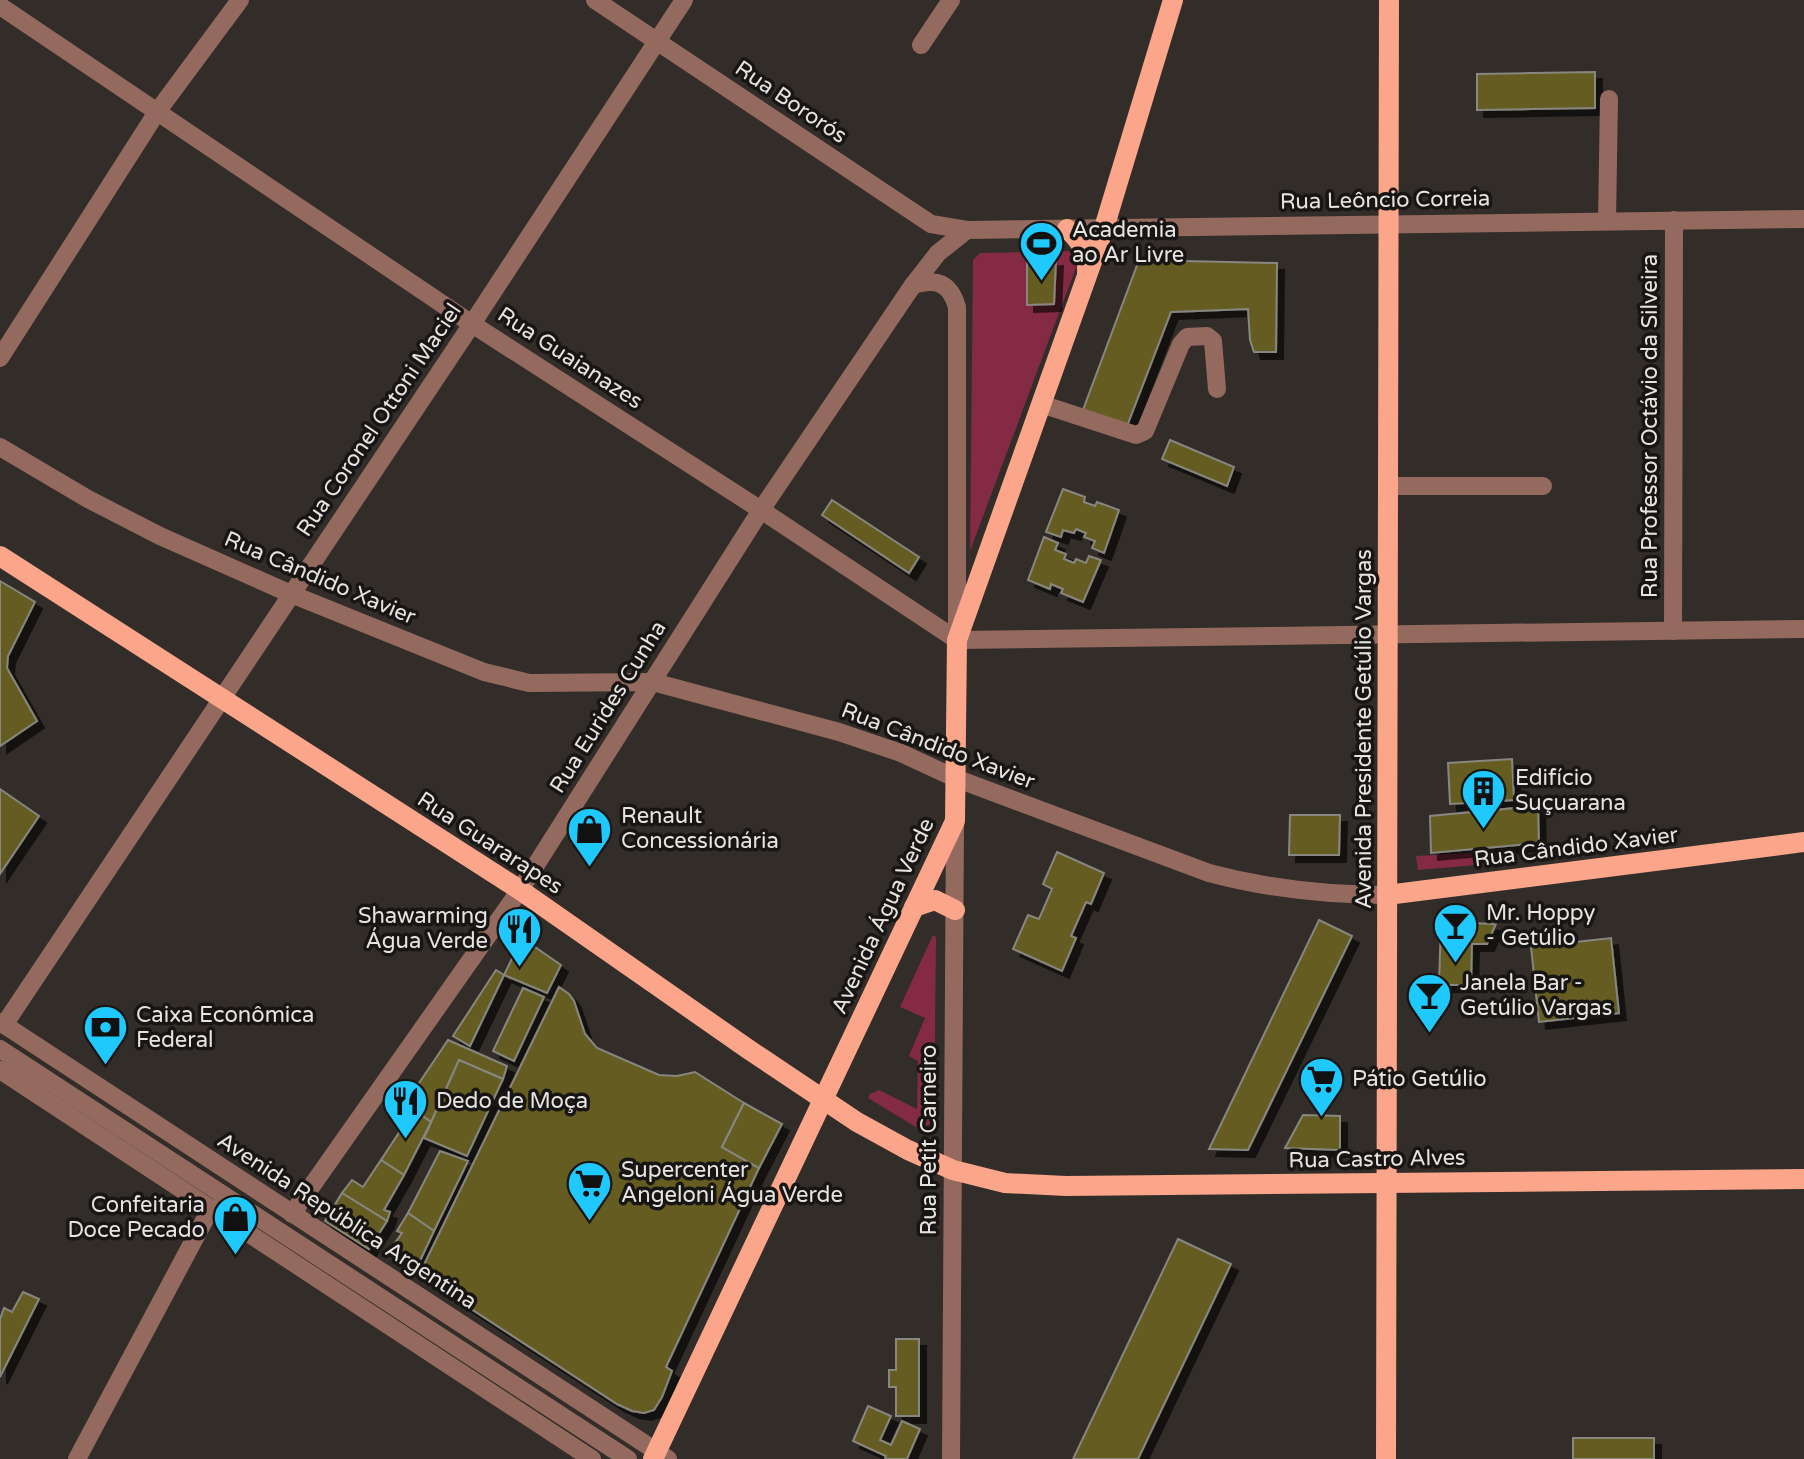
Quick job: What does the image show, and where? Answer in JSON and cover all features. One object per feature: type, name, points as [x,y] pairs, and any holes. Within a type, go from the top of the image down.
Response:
[{"type":"main road","name":"Avenida Água Verde","points":[[659,1456],[955,821],[957,640],[1104,228],[1173,0]]},
{"type":"main road","name":"Avenida Presidente Getúlio Vargas","points":[[1386,1459],[1389,0]]},
{"type":"main road","points":[[1067,229],[1084,249],[1087,277]]},
{"type":"main road","name":"Rua Guararapes","points":[[0,556],[520,890],[823,1100],[881,1136],[953,1170]]},
{"type":"main road","name":"Rua Cândido Xavier","points":[[1387,895],[1804,842]]},
{"type":"main road","points":[[914,907],[935,900],[955,910]]},
{"type":"main road","name":"Rua Castro Alves","points":[[953,1170],[1005,1183],[1035,1186],[1804,1179]]},
{"type":"street","points":[[0,358],[157,112],[240,0]]},
{"type":"street","name":"Rua Bororós","points":[[595,0],[931,224],[967,230]]},
{"type":"street","name":"Rua Coronel Ottoni Maciel","points":[[2,1023],[472,324],[684,0]]},
{"type":"street","points":[[921,45],[951,0]]},
{"type":"street","name":"Rua Guaianazes","points":[[0,6],[472,324],[957,640]]},
{"type":"street","points":[[1607,221],[1609,99]]},
{"type":"street","name":"Rua Leôncio Correia","points":[[967,230],[1804,219]]},
{"type":"street","name":"Rua Professor Octávio da Silveira","points":[[1673,631],[1674,220]]},
{"type":"street","name":"Rua Eurides Cunha","points":[[292,1214],[520,890],[761,510],[913,285],[938,253],[967,230]]},
{"type":"street","points":[[913,285],[927,280],[939,282],[954,295],[957,307],[957,640],[1804,629]]},
{"type":"street","points":[[1041,404],[1136,435],[1142,434],[1181,344],[1187,337],[1207,336],[1213,341],[1217,389]]},
{"type":"street","name":"Rua Cândido Xavier","points":[[0,447],[121,517],[291,594],[484,672],[529,683],[653,682],[869,741],[955,778],[1181,864],[1242,882],[1303,892],[1387,895]]},
{"type":"street","points":[[1388,486],[1543,486]]},
{"type":"street","name":"Rua Petit Carneiro","points":[[951,1459],[955,821]]},
{"type":"street","name":"Avenida República Argentina","points":[[2,1023],[659,1456]]},
{"type":"street","points":[[0,1049],[628,1459]]},
{"type":"street","points":[[0,1070],[592,1459]]},
{"type":"street","points":[[77,1459],[211,1208]]},
{"type":"shaded area","points":[[1068,251],[1076,257],[1077,265],[970,551],[973,260],[980,253]]},
{"type":"shaded area","points":[[1485,852],[1489,864],[1418,870],[1416,856]]},
{"type":"shaded area","points":[[933,935],[936,937],[934,1122],[919,1129],[868,1098],[879,1090],[917,1109],[918,1061],[909,1056],[925,1018],[900,1007]]},
{"type":"building","points":[[1595,72],[1595,108],[1477,110],[1477,74]]},
{"type":"building","name":"Academia ao Ar Livre","points":[[1056,259],[1054,304],[1027,305],[1027,260]]},
{"type":"building","points":[[1139,260],[1277,263],[1276,352],[1254,352],[1248,309],[1171,312],[1127,426],[1083,410]]},
{"type":"building","points":[[1170,440],[1234,467],[1227,486],[1162,459]]},
{"type":"building","points":[[1063,489],[1085,497],[1084,502],[1095,506],[1097,502],[1119,510],[1104,553],[1092,548],[1095,541],[1084,537],[1086,533],[1076,529],[1074,533],[1063,530],[1061,537],[1046,532]]},
{"type":"building","points":[[832,500],[919,557],[909,573],[822,515]]},
{"type":"building","points":[[1044,537],[1058,543],[1055,550],[1066,554],[1064,559],[1074,563],[1076,559],[1086,563],[1089,556],[1101,560],[1083,602],[1061,593],[1063,589],[1051,584],[1050,589],[1028,580]]},
{"type":"building","points":[[0,581],[35,602],[8,656],[7,668],[37,721],[0,746]]},
{"type":"building","points":[[1512,759],[1514,800],[1450,804],[1448,763]]},
{"type":"building","points":[[0,789],[39,816],[0,874]]},
{"type":"building","name":"Edifício Suçuarana","points":[[1538,806],[1539,843],[1431,853],[1430,816]]},
{"type":"building","points":[[1290,815],[1340,815],[1339,855],[1289,855]]},
{"type":"building","points":[[1057,852],[1104,873],[1091,904],[1086,902],[1071,936],[1076,938],[1062,971],[1013,949],[1028,915],[1039,919],[1052,889],[1043,884]]},
{"type":"building","points":[[1319,920],[1352,936],[1248,1150],[1209,1149]]},
{"type":"building","name":"Mr. Hoppy - Getúlio","points":[[1441,922],[1496,924],[1487,944],[1472,944],[1471,985],[1439,985]]},
{"type":"building","points":[[522,938],[561,965],[547,993],[504,975]]},
{"type":"building","points":[[1611,938],[1619,1013],[1539,1022],[1531,947]]},
{"type":"building","points":[[496,970],[504,975],[470,1046],[453,1036]]},
{"type":"building","name":"Supercenter Angeloni Água Verde","points":[[559,987],[574,1001],[585,1034],[597,1048],[659,1075],[677,1076],[695,1072],[744,1103],[722,1147],[759,1168],[666,1367],[672,1371],[662,1397],[654,1410],[644,1413],[617,1404],[419,1275]]},
{"type":"building","points":[[523,988],[544,997],[514,1061],[493,1051]]},
{"type":"building","points":[[448,1040],[507,1066],[503,1079],[459,1060],[431,1122],[405,1104]]},
{"type":"building","points":[[459,1060],[503,1079],[467,1156],[424,1138]]},
{"type":"building","points":[[744,1103],[782,1124],[759,1168],[722,1147]]},
{"type":"building","points":[[414,1110],[431,1122],[404,1175],[381,1160]]},
{"type":"building","points":[[1303,1115],[1340,1116],[1340,1150],[1285,1148]]},
{"type":"building","points":[[440,1151],[468,1161],[434,1231],[408,1213]]},
{"type":"building","points":[[381,1160],[404,1175],[384,1210],[390,1212],[387,1221],[342,1193],[352,1180],[363,1187]]},
{"type":"building","points":[[342,1193],[387,1221],[369,1249],[325,1221]]},
{"type":"building","points":[[408,1213],[434,1231],[418,1265],[390,1250],[402,1233],[397,1231]]},
{"type":"building","points":[[1178,1239],[1231,1264],[1138,1459],[1073,1459]]},
{"type":"building","points":[[23,1292],[39,1299],[0,1377],[0,1319],[4,1308],[12,1312]]},
{"type":"building","points":[[896,1339],[919,1339],[919,1416],[896,1416],[896,1387],[889,1387],[889,1370],[896,1370]]},
{"type":"building","points":[[868,1406],[891,1416],[880,1440],[891,1445],[902,1421],[920,1429],[907,1459],[885,1459],[886,1456],[853,1441]]},
{"type":"building","points":[[1573,1438],[1654,1438],[1654,1459],[1573,1459]]},
{"type":"place","name":"Academia ao Ar Livre","points":[[1041,282]]},
{"type":"place","name":"Edifício Suçuarana","points":[[1484,830]]},
{"type":"place","name":"Renault Concessionária","points":[[590,868]]},
{"type":"place","name":"Mr. Hoppy - Getúlio","points":[[1455,965]]},
{"type":"place","name":"Shawarming Água Verde","points":[[519,968]]},
{"type":"place","name":"Janela Bar - Getúlio Vargas","points":[[1429,1035]]},
{"type":"place","name":"Caixa Econômica Federal","points":[[105,1067]]},
{"type":"place","name":"Pátio Getúlio","points":[[1321,1118]]},
{"type":"place","name":"Dedo de Moça","points":[[405,1140]]},
{"type":"place","name":"Supercenter Angeloni Água Verde","points":[[590,1222]]},
{"type":"place","name":"Confeitaria Doce Pecado","points":[[236,1257]]}]
